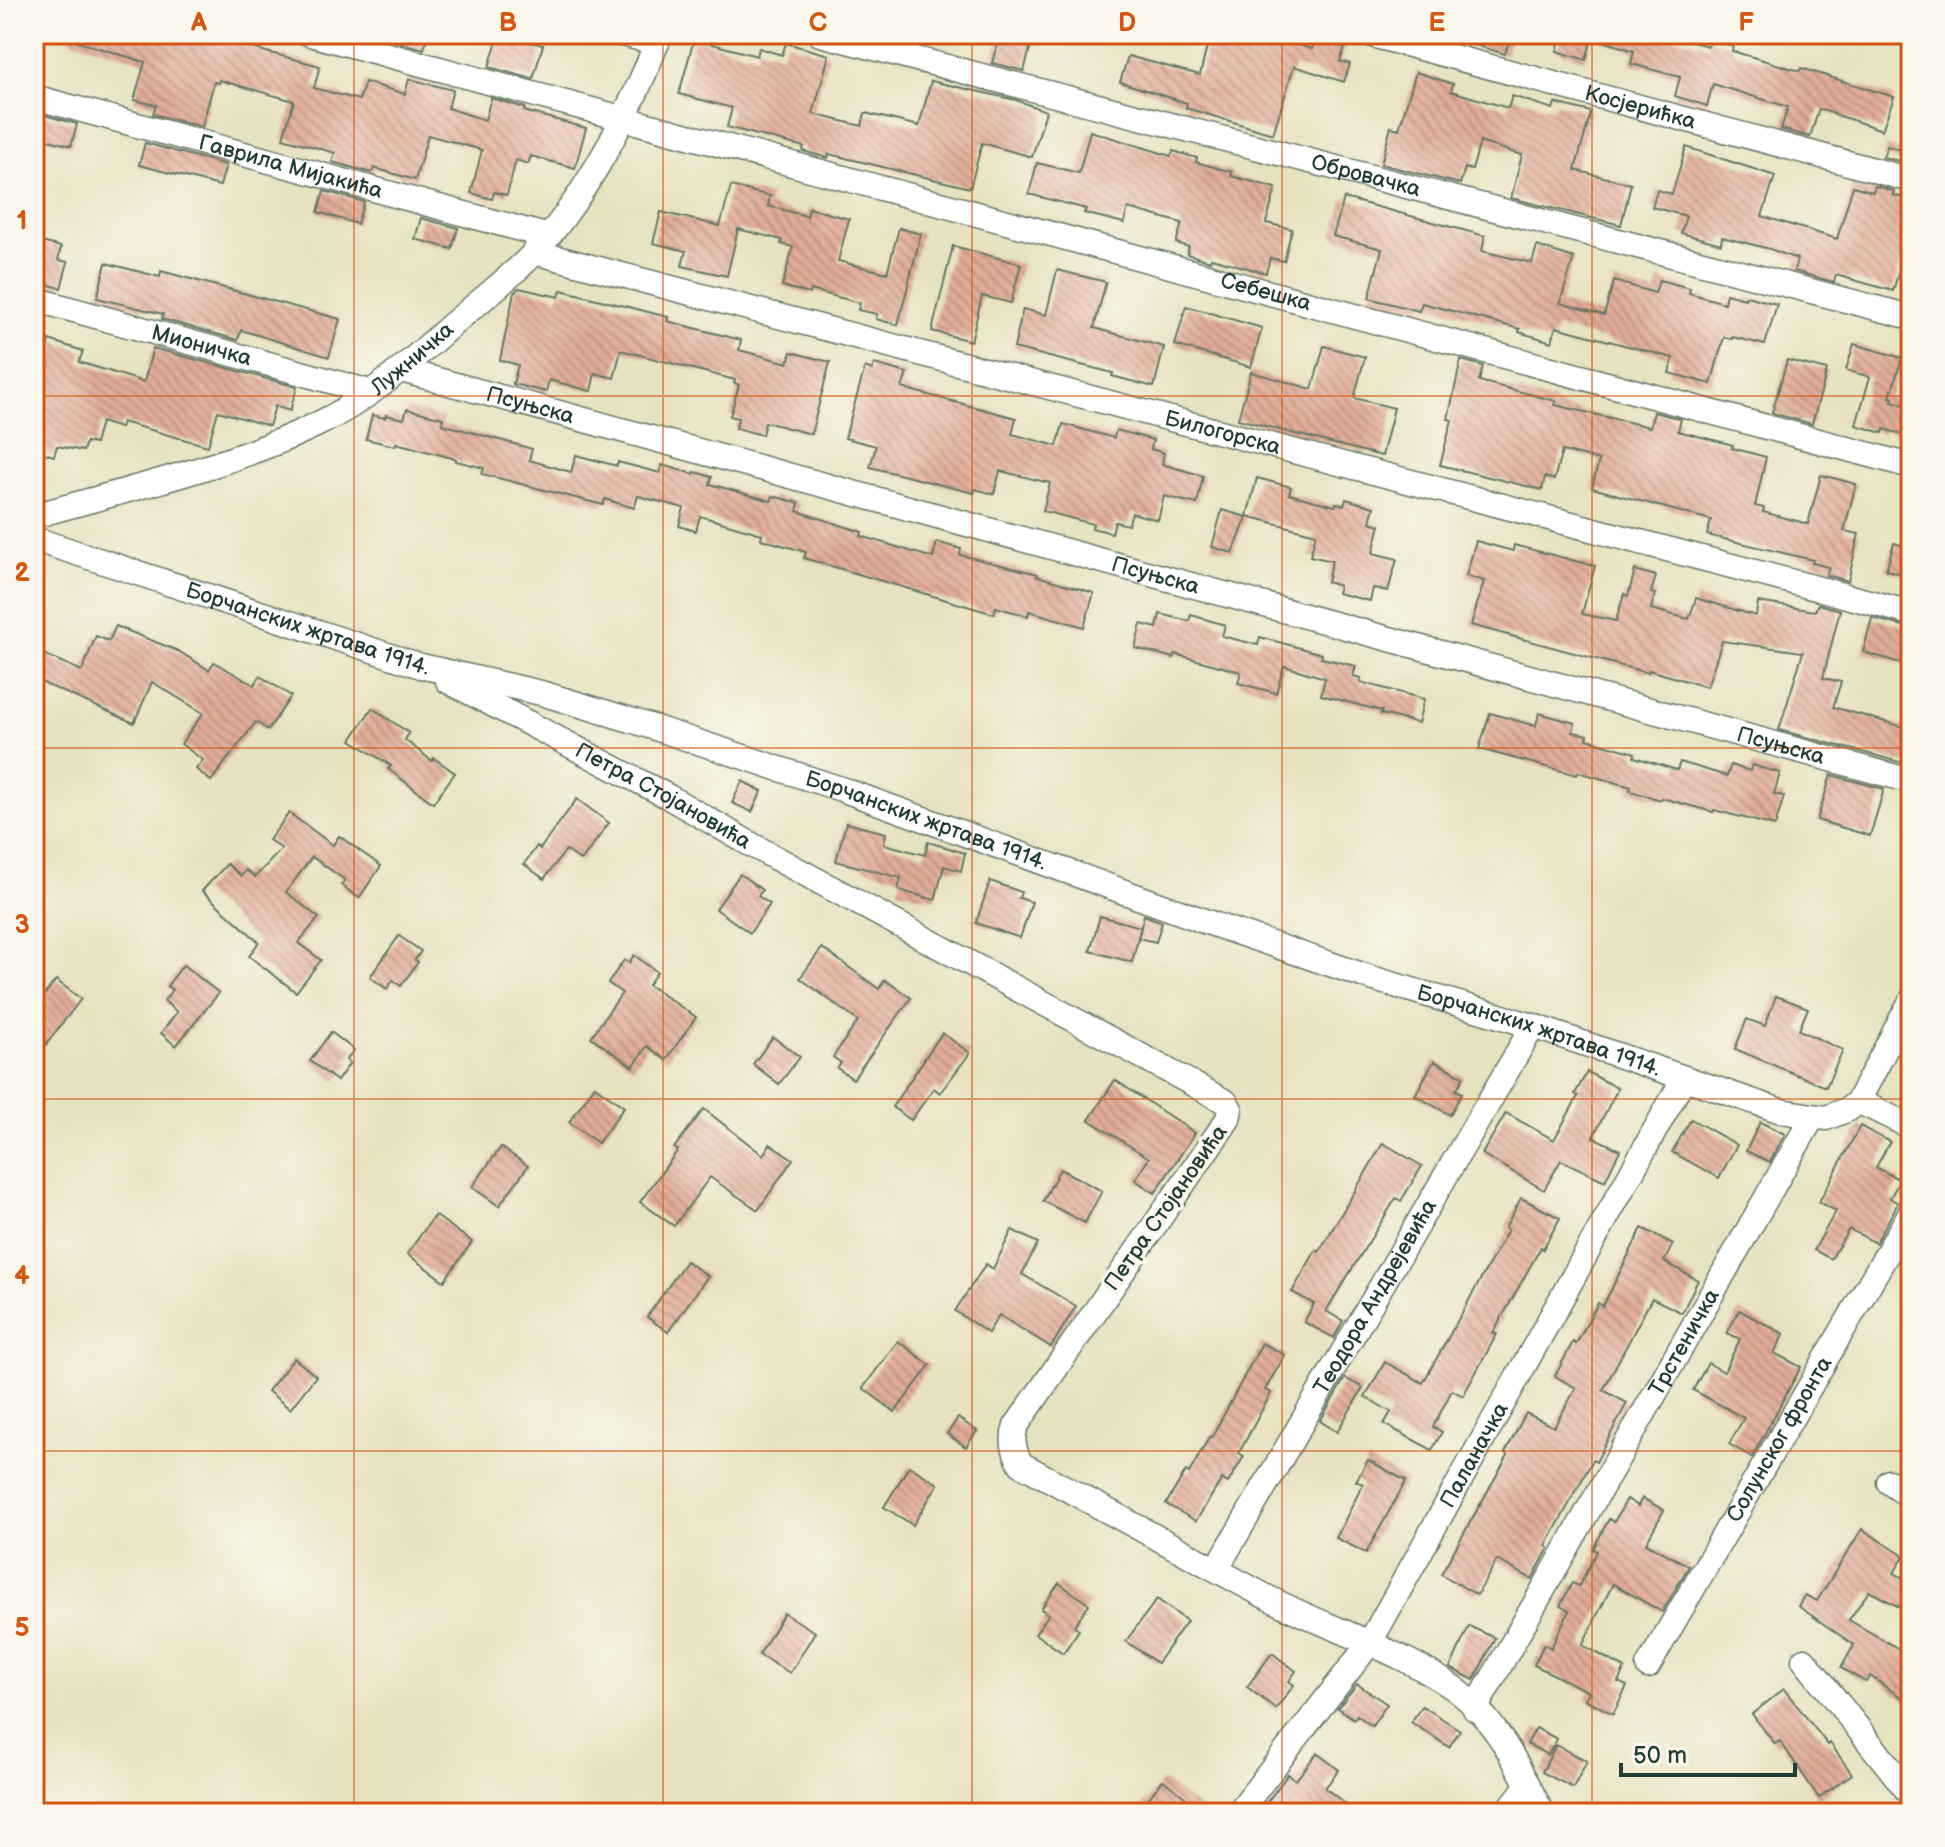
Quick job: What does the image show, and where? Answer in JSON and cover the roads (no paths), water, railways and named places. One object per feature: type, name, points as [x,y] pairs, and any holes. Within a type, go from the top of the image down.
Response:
[{"type":"street","name":"Себешка","points":[[310,34],[1911,466]]},
{"type":"street","points":[[622,34],[659,39]]},
{"type":"street","name":"Обровачка","points":[[820,34],[1911,317]]},
{"type":"street","name":"Косјерићка","points":[[1368,34],[1911,180]]},
{"type":"street","name":"Лужничка","points":[[34,516],[208,466],[276,442],[335,415],[401,370],[540,244],[592,175],[659,39]]},
{"type":"street","name":"Гаврила Мијакића","points":[[34,97],[540,244]]},
{"type":"street","name":"Билогорска","points":[[540,244],[1911,613]]},
{"type":"street","name":"Мионичка","points":[[34,299],[370,392]]},
{"type":"street","name":"Псуњска","points":[[401,370],[1911,781]]},
{"type":"street","name":"Борчанских жртава 1914.","points":[[34,539],[421,666],[541,693],[634,721],[841,789],[1356,973],[1533,1026],[1781,1111],[1812,1118]]},
{"type":"street","name":"Петра Стојановића","points":[[421,666],[667,796],[1226,1102],[1230,1109],[1228,1119],[1016,1426],[1013,1436],[1016,1454],[1021,1464],[1152,1536],[1455,1690],[1507,1748],[1542,1813]]},
{"type":"street","points":[[1812,1118],[1838,1114],[1858,1101],[1911,1001]]},
{"type":"street","name":"Теодора Андрејевића","points":[[1217,1568],[1533,1026]]},
{"type":"street","name":"Паланачка","points":[[1238,1813],[1369,1644],[1684,1078]]},
{"type":"street","points":[[1858,1101],[1911,1127]]},
{"type":"street","name":"Трстеничка","points":[[1475,1709],[1812,1118]]},
{"type":"street","name":"Солунског фронта","points":[[1648,1666],[1911,1212]]},
{"type":"street","points":[[1889,1482],[1911,1497]]},
{"type":"street","points":[[1804,1660],[1911,1795]]},
{"type":"street","points":[[1506,1813],[1528,1785]]}]
